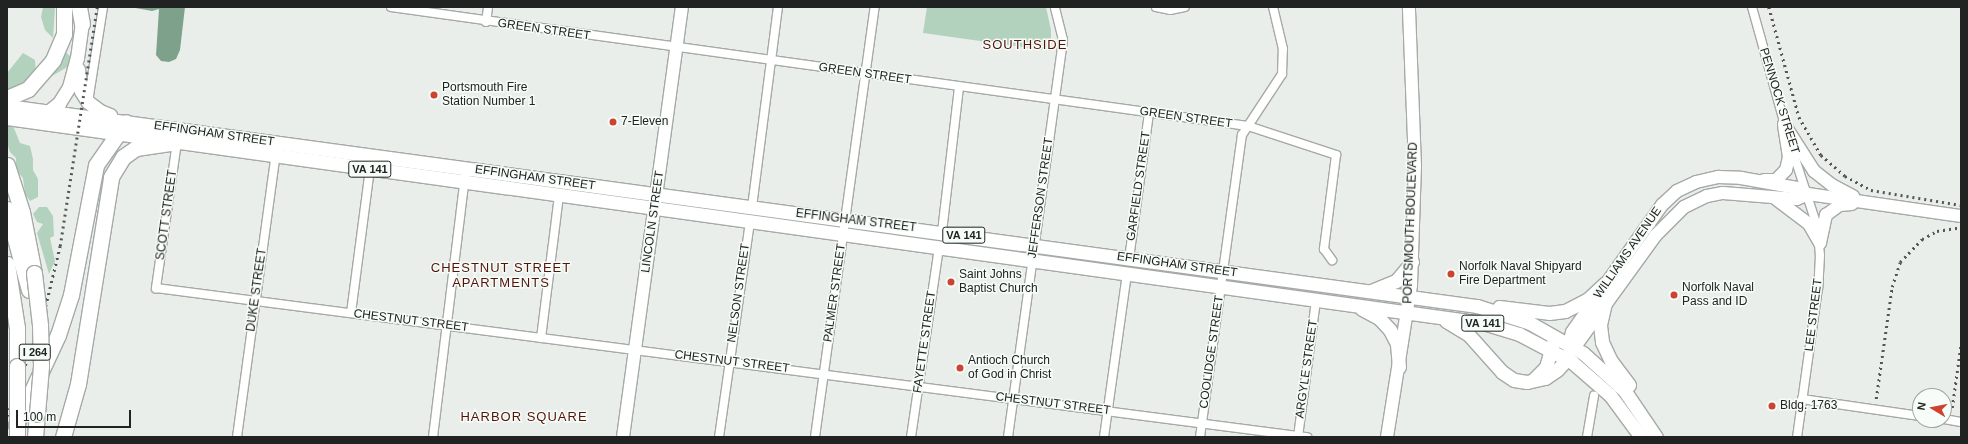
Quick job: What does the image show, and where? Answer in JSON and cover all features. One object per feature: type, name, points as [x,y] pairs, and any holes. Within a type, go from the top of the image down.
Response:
[{"type":"highway","points":[[7,98],[28,89],[53,60],[64,34],[64,7]]},
{"type":"highway","points":[[78,7],[82,24]]},
{"type":"highway","points":[[11,437],[62,324],[78,266],[92,178],[101,155],[122,127]]},
{"type":"highway","points":[[63,437],[80,372],[111,177],[123,157],[136,148],[178,142]]},
{"type":"highway","points":[[7,165],[22,212],[34,273],[41,360],[37,414]]},
{"type":"highway","name":"I 264","points":[[7,209],[29,290],[35,346],[37,414],[35,437]]},
{"type":"highway","name":"I 264","points":[[7,264],[17,366],[17,437]]},
{"type":"highway","points":[[7,311],[15,335]]},
{"type":"main road","points":[[82,24],[78,58],[78,80],[81,91],[88,102],[100,111],[143,124]]},
{"type":"main road","points":[[35,122],[65,96],[78,58]]},
{"type":"main road","name":"EFFINGHAM STREET","points":[[7,106],[49,111],[122,127],[178,142],[1033,260],[1221,288],[1408,312],[1506,329],[1553,350],[1570,351]]},
{"type":"main road","name":"EFFINGHAM STREET","points":[[7,118],[35,122],[122,127],[143,124],[845,221],[942,232],[1366,293],[1477,306],[1516,318],[1548,332],[1570,351],[1619,385],[1641,412],[1657,437]]},
{"type":"main road","points":[[1366,293],[1385,288],[1396,281],[1412,262]]},
{"type":"main road","points":[[1477,306],[1549,313],[1565,311],[1587,300],[1605,283]]},
{"type":"main road","points":[[1605,303],[1600,325],[1605,348],[1637,395],[1657,437]]},
{"type":"main road","points":[[1353,304],[1374,315],[1387,326],[1396,344],[1399,367]]},
{"type":"main road","points":[[1427,315],[1462,329],[1508,377],[1529,382],[1552,375],[1570,351]]},
{"type":"main road","points":[[1529,382],[1543,371],[1553,350],[1553,341],[1548,332]]},
{"type":"main road","name":"EFFINGHAM STREET","points":[[1570,351],[1584,371],[1622,408],[1641,437]]},
{"type":"street","points":[[82,7],[82,24]]},
{"type":"street","points":[[88,102],[103,7]]},
{"type":"street","points":[[486,22],[488,7]]},
{"type":"street","name":"LINCOLN STREET","points":[[623,437],[682,7]]},
{"type":"street","points":[[752,207],[778,7]]},
{"type":"street","name":"PALMER STREET","points":[[815,437],[875,7]]},
{"type":"street","name":"JEFFERSON STREET","points":[[1008,437],[1063,40],[1055,7]]},
{"type":"street","points":[[1156,7],[1170,10],[1185,7]]},
{"type":"street","name":"COOLIDGE STREET","points":[[1200,437],[1242,135],[1282,74],[1283,49],[1273,7]]},
{"type":"street","name":"PORTSMOUTH BOULEVARD","points":[[1387,437],[1410,298],[1412,262],[1415,161],[1409,7]]},
{"type":"street","name":"PENNOCK STREET","points":[[1752,7],[1784,124],[1808,194]]},
{"type":"street","name":"GREEN STREET","points":[[390,8],[1248,126],[1336,155],[1324,249],[1332,260]]},
{"type":"street","points":[[942,232],[959,87]]},
{"type":"street","name":"GARFIELD STREET","points":[[1129,259],[1149,113]]},
{"type":"street","points":[[1756,180],[1776,180],[1786,170],[1789,157],[1784,124]]},
{"type":"street","points":[[1784,124],[1819,176],[1838,190],[1873,203]]},
{"type":"street","name":"SCOTT STREET","points":[[156,288],[178,142]]},
{"type":"street","name":"DUKE STREET","points":[[237,437],[278,142]]},
{"type":"street","points":[[433,437],[466,168]]},
{"type":"street","points":[[351,313],[370,169]]},
{"type":"street","name":"WILLIAMS AVENUE","points":[[1570,351],[1572,332],[1605,283],[1662,205],[1677,191],[1708,178],[1756,180],[1798,188],[1808,194],[1961,216]]},
{"type":"street","name":"WILLIAMS AVENUE","points":[[1570,351],[1663,226],[1684,207],[1707,196],[1723,193],[1796,199],[1808,194]]},
{"type":"street","name":"LEE STREET","points":[[1797,437],[1818,288],[1820,243],[1808,194]]},
{"type":"street","points":[[541,338],[559,195]]},
{"type":"street","points":[[1771,197],[1786,204],[1801,216],[1813,230],[1820,243]]},
{"type":"street","points":[[1820,243],[1823,222],[1833,209],[1840,205],[1873,203]]},
{"type":"street","name":"NELSON STREET","points":[[719,437],[750,221]]},
{"type":"street","name":"FAYETTE STREET","points":[[912,437],[939,247]]},
{"type":"street","points":[[1104,437],[1127,274]]},
{"type":"street","name":"CHESTNUT STREET","points":[[156,288],[1307,437]]},
{"type":"street","name":"ARGYLE STREET","points":[[1298,436],[1316,300]]},
{"type":"street","points":[[1587,437],[1594,396]]},
{"type":"street","points":[[1802,399],[1912,415]]},
{"type":"shaded area","points":[[43,7],[55,8],[53,38],[45,30],[41,17]]},
{"type":"shaded area","points":[[130,7],[185,7],[180,50],[176,59],[169,62],[161,61],[156,55],[159,9],[152,11]]},
{"type":"shaded area","points":[[927,7],[1046,7],[1051,30],[1051,51],[923,33]]},
{"type":"shaded area","points":[[62,49],[70,56],[69,66],[52,76],[48,73]]},
{"type":"shaded area","points":[[23,53],[35,60],[36,76],[7,95],[7,73]]},
{"type":"shaded area","points":[[7,126],[13,126],[20,143],[30,146],[33,159],[33,170],[38,179],[38,197],[30,201],[25,194],[23,178],[16,170],[16,158],[10,152],[7,143]]},
{"type":"shaded area","points":[[39,207],[47,207],[53,216],[54,236],[50,238],[55,261],[49,274],[37,233],[43,224],[37,222],[33,214]]},
{"type":"railway","points":[[7,416],[44,312],[60,246],[97,7]]},
{"type":"railway","points":[[1769,7],[1799,117],[1821,155],[1845,176],[1871,190],[1961,205]]},
{"type":"railway","points":[[1876,399],[1892,287],[1900,262],[1922,239],[1937,231],[1961,227]]},
{"type":"railway","points":[[1952,408],[1961,343]]},
{"type":"place","name":"Portsmouth Fire Station Number 1","points":[[434,95]]},
{"type":"place","name":"7-Eleven","points":[[613,122]]},
{"type":"place","name":"Norfolk Naval Shipyard Fire Department","points":[[1451,274]]},
{"type":"place","name":"Saint Johns Baptist Church","points":[[951,282]]},
{"type":"place","name":"Norfolk Naval Pass and ID","points":[[1674,295]]},
{"type":"place","name":"Antioch Church of God in Christ","points":[[960,368]]},
{"type":"place","name":"Bldg. 1763","points":[[1772,406]]},
{"type":"district","name":"SOUTHSIDE","points":[[1025,45]]},
{"type":"district","name":"CHESTNUT STREET APARTMENTS","points":[[501,276]]},
{"type":"district","name":"HARBOR SQUARE","points":[[524,417]]}]
